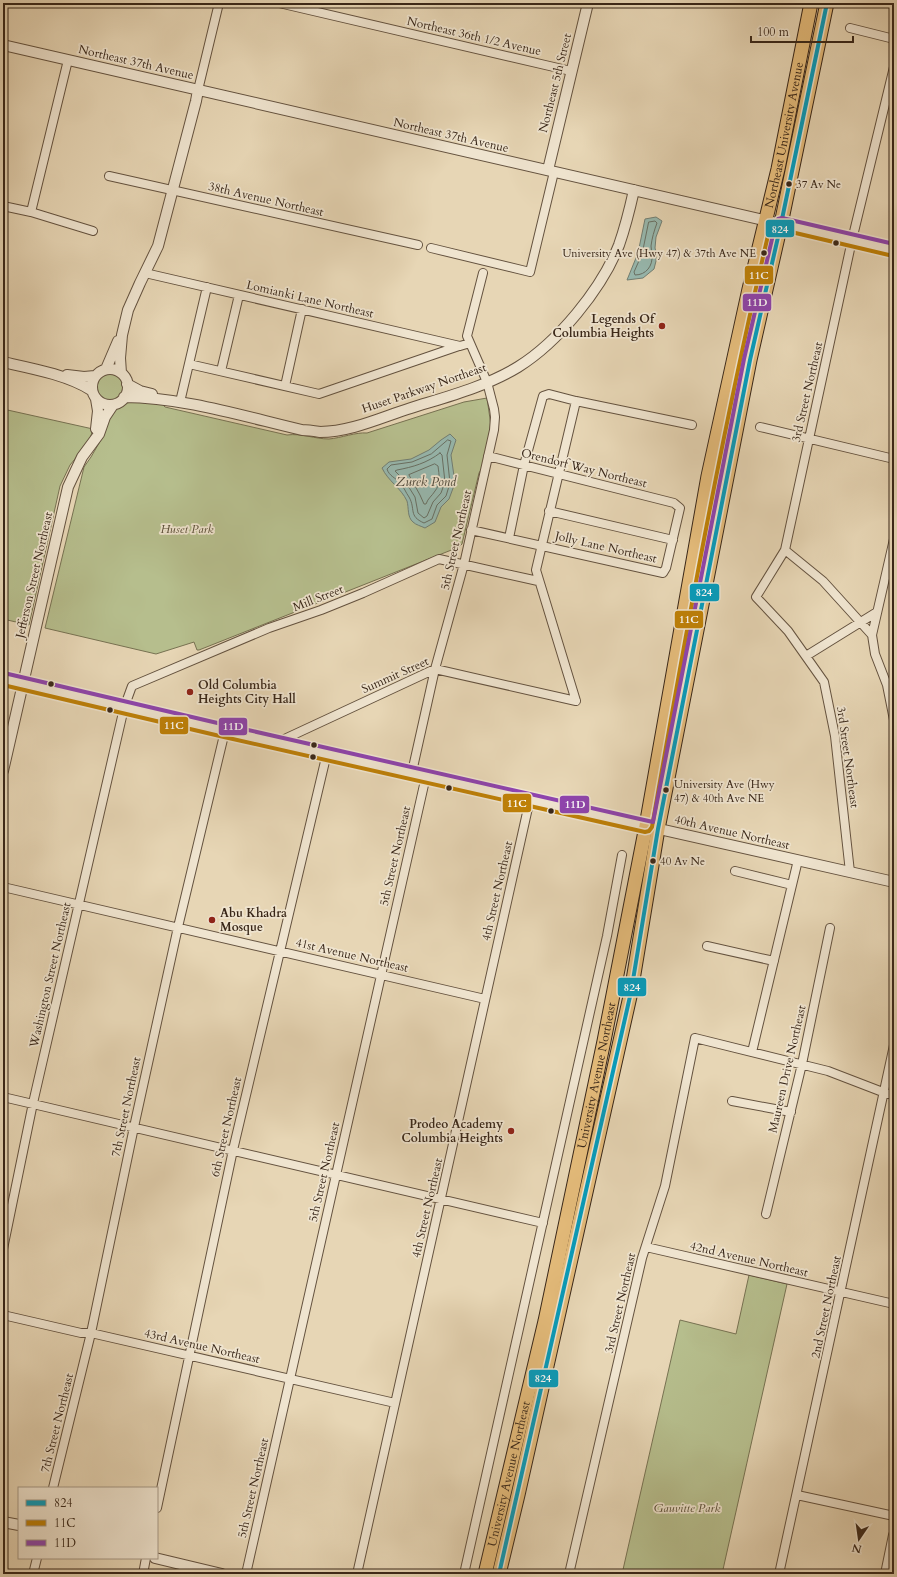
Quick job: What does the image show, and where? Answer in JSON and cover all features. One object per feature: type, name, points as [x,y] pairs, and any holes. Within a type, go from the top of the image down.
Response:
[{"type":"main road","name":"Northeast University Avenue","points":[[766,220],[778,169],[811,3]]},
{"type":"main road","name":"Northeast University Avenue","points":[[781,224],[827,3]]},
{"type":"main road","name":"University Avenue Northeast","points":[[499,1574],[626,1018],[641,937],[652,827],[677,646],[708,476],[749,289],[766,220]]},
{"type":"main road","name":"University Avenue Northeast","points":[[484,1574],[547,1313],[604,1041],[652,827],[750,360],[781,224]]},
{"type":"street","points":[[96,400],[101,403],[113,405],[118,403],[127,393],[127,384],[121,373],[120,358],[122,334],[128,310],[158,246],[196,102],[219,3]]},
{"type":"street","name":"Northeast 36th 1/2 Avenue","points":[[278,3],[571,71]]},
{"type":"street","name":"Northeast 5th Street","points":[[550,171],[571,71],[588,3]]},
{"type":"street","points":[[850,28],[894,39]]},
{"type":"street","name":"Northeast 37th Avenue","points":[[3,45],[894,250]]},
{"type":"street","points":[[31,212],[68,60]]},
{"type":"street","name":"3rd Street Northeast","points":[[850,872],[836,736],[824,682],[788,631],[756,598],[785,550],[852,240],[894,67]]},
{"type":"street","points":[[431,248],[530,272],[550,171]]},
{"type":"street","name":"38th Avenue Northeast","points":[[109,176],[418,245]]},
{"type":"street","name":"Huset Parkway Northeast","points":[[124,397],[138,397],[175,402],[302,430],[321,432],[359,424],[455,394],[486,382],[517,367],[536,354],[555,338],[578,312],[597,286],[618,246],[634,190]]},
{"type":"street","points":[[3,206],[31,212],[93,231]]},
{"type":"street","name":"Lomianki Lane Northeast","points":[[145,273],[460,346],[470,343]]},
{"type":"street","points":[[470,343],[467,336],[483,273]]},
{"type":"street","points":[[175,402],[189,364],[207,287]]},
{"type":"street","points":[[221,371],[239,295]]},
{"type":"street","points":[[285,386],[302,310]]},
{"type":"street","points":[[106,369],[113,356],[117,342],[122,334]]},
{"type":"street","name":"5th Street Northeast","points":[[412,772],[435,669],[464,564],[494,430],[495,417],[486,382],[470,343]]},
{"type":"street","points":[[189,364],[319,394],[460,346]]},
{"type":"street","points":[[3,362],[55,374],[84,377],[95,376]]},
{"type":"street","points":[[91,390],[93,380],[98,372],[106,369],[116,370],[121,373]]},
{"type":"street","points":[[55,374],[84,385],[91,390],[96,400],[98,411],[96,438]]},
{"type":"street","name":"Huset Parkway Northeast","points":[[127,384],[140,391],[158,395],[175,402]]},
{"type":"street","points":[[509,538],[524,465],[543,396],[549,394],[692,425]]},
{"type":"street","points":[[538,581],[536,570],[541,545],[576,401]]},
{"type":"street","name":"Jefferson Street Northeast","points":[[3,771],[68,487],[82,457],[102,429],[105,417],[113,405]]},
{"type":"street","points":[[760,427],[894,459]]},
{"type":"street","name":"Orendorf Way Northeast","points":[[488,456],[674,503]]},
{"type":"street","name":"Jolly Lane Northeast","points":[[471,530],[663,572],[666,568],[680,508],[674,503]]},
{"type":"street","points":[[549,510],[673,540]]},
{"type":"street","points":[[894,539],[872,635],[875,654],[887,685],[894,720]]},
{"type":"street","points":[[785,550],[823,581],[872,635]]},
{"type":"street","name":"Mill Street","points":[[124,708],[132,686],[269,628],[322,610],[439,559],[538,581]]},
{"type":"street","name":"Summit Street","points":[[278,742],[435,669],[576,701],[538,581]]},
{"type":"street","points":[[806,656],[877,612]]},
{"type":"street","name":"40th Avenue Northeast","points":[[3,679],[124,708],[894,882]]},
{"type":"street","name":"Washington Street Northeast","points":[[3,1249],[33,1104],[124,708]]},
{"type":"street","name":"7th Street Northeast","points":[[53,1487],[91,1333],[178,927],[225,731]]},
{"type":"street","name":"6th Street Northeast","points":[[158,1503],[233,1150],[327,753]]},
{"type":"street","name":"5th Street Northeast","points":[[246,1574],[380,974],[426,776]]},
{"type":"street","name":"4th Street Northeast","points":[[357,1574],[530,800]]},
{"type":"street","name":"University Avenue Northeast","points":[[464,1574],[607,936],[622,855]]},
{"type":"street","points":[[798,860],[752,1052],[828,1070],[894,1095]]},
{"type":"street","points":[[735,871],[792,885]]},
{"type":"street","name":"41st Avenue Northeast","points":[[3,886],[485,999]]},
{"type":"street","name":"Maureen Drive Northeast","points":[[766,1214],[802,1064],[830,928]]},
{"type":"street","points":[[707,946],[774,961]]},
{"type":"street","name":"3rd Street Northeast","points":[[568,1574],[646,1247],[665,1186],[695,1038],[752,1052]]},
{"type":"street","name":"2nd Street Northeast","points":[[779,1574],[894,1044]]},
{"type":"street","points":[[3,1097],[542,1222]]},
{"type":"street","points":[[732,1101],[791,1112]]},
{"type":"street","name":"42nd Avenue Northeast","points":[[646,1247],[894,1304]]},
{"type":"street","name":"43rd Avenue Northeast","points":[[3,1315],[81,1333],[91,1333],[395,1403]]},
{"type":"street","points":[[797,1495],[894,1516]]},
{"type":"street","points":[[3,1522],[18,1525]]},
{"type":"street","points":[[886,1574],[894,1535]]},
{"type":"street","points":[[33,1574],[37,1559]]},
{"type":"street","points":[[143,1574],[146,1559]]},
{"type":"street","points":[[158,1559],[222,1574]]},
{"type":"green space","points":[[109,371],[120,375],[124,386],[120,397],[109,401],[98,397],[94,386],[98,375]]},
{"type":"green space","name":"Huset Park","points":[[487,398],[491,426],[482,468],[479,473],[462,544],[459,547],[199,650],[197,650],[194,642],[156,654],[45,628],[84,467],[102,438],[108,416],[115,406],[135,401],[162,404],[165,407],[287,435],[329,439],[358,433],[367,433],[464,402]]},
{"type":"green space","points":[[3,409],[93,429],[89,442],[70,465],[60,486],[29,625],[3,619]]},
{"type":"green space","name":"Gauvitte Park","points":[[749,1275],[787,1284],[722,1574],[622,1574],[680,1320],[736,1334]]},
{"type":"water","points":[[656,217],[662,221],[656,237],[656,261],[654,269],[643,278],[627,280],[638,253],[645,219]]},
{"type":"water","name":"Zurek Pond","points":[[450,434],[456,440],[451,455],[455,483],[449,499],[441,507],[435,522],[425,528],[411,520],[407,501],[382,468],[389,462],[411,459],[429,450]]},
{"type":"transit line","name":"824","points":[[499,1574],[631,992],[658,829],[750,360],[781,224],[827,3]]},
{"type":"transit line","name":"11D","points":[[4,673],[653,822],[744,359],[776,222],[778,219],[782,218],[894,244]]},
{"type":"transit line","name":"11C","points":[[3,685],[224,737],[645,832],[649,831],[652,827],[692,601],[721,451],[770,227],[893,256]]},
{"type":"place","name":"37 Av Ne","points":[[789,184]]},
{"type":"place","name":"University Ave (Hwy 47) & 37th Ave NE","points":[[764,253]]},
{"type":"place","name":"Legends Of Columbia Heights","points":[[662,326]]},
{"type":"place","name":"Old Columbia Heights City Hall","points":[[190,692]]},
{"type":"place","name":"University Ave (Hwy 47) & 40th Ave NE","points":[[666,790]]},
{"type":"place","name":"40 Av Ne","points":[[653,861]]},
{"type":"place","name":"Abu Khadra Mosque","points":[[212,920]]},
{"type":"place","name":"Prodeo Academy Columbia Heights","points":[[511,1131]]}]
